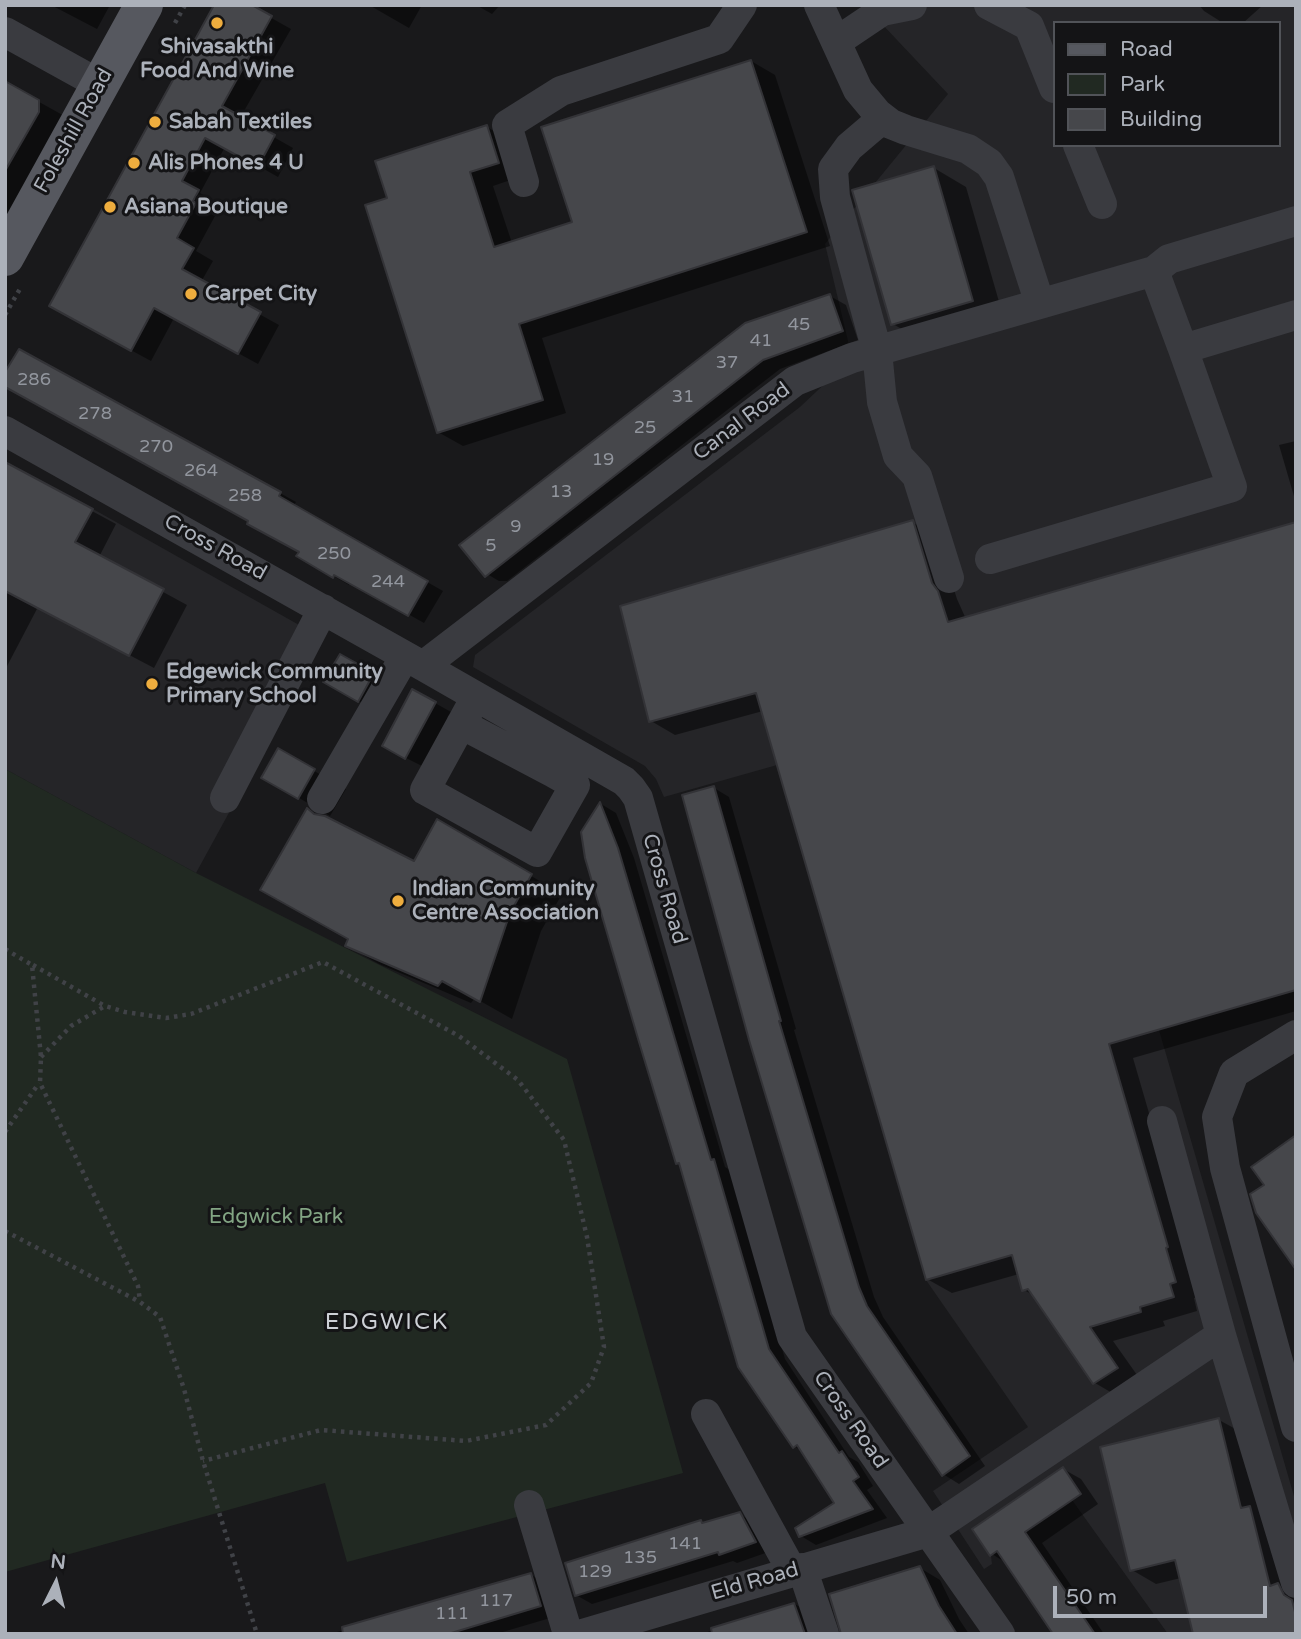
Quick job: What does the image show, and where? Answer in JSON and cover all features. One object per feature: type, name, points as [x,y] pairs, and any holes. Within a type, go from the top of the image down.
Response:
[{"type":"main road","name":"Foleshill Road","points":[[5,257],[145,5]]},
{"type":"street","points":[[524,182],[507,125],[561,91],[719,39],[742,5]]},
{"type":"street","points":[[819,5],[858,90],[883,118],[906,130],[968,149],[989,163],[999,177],[1040,304]]},
{"type":"street","points":[[836,42],[882,11],[912,5]]},
{"type":"street","points":[[989,5],[1029,26],[1052,83]]},
{"type":"street","points":[[5,32],[99,84]]},
{"type":"street","points":[[883,118],[849,146],[833,169],[835,197],[877,351],[882,402],[898,456],[917,476],[950,578]]},
{"type":"street","points":[[1079,147],[1102,204]]},
{"type":"street","name":"Canal Road","points":[[414,661],[795,381],[852,358],[1154,271],[1168,259],[1296,221]]},
{"type":"street","points":[[990,559],[1232,487],[1154,271]]},
{"type":"street","points":[[1183,349],[1296,316]]},
{"type":"street","name":"Cross Road","points":[[5,431],[476,696],[559,760],[624,781],[638,798],[792,1337],[1000,1634]]},
{"type":"street","points":[[225,798],[323,610]]},
{"type":"street","points":[[322,799],[414,661]]},
{"type":"street","points":[[461,724],[559,760],[575,785],[537,852],[425,790],[476,696]]},
{"type":"street","points":[[1296,1035],[1234,1073],[1217,1117],[1224,1168],[1296,1427]]},
{"type":"street","points":[[1162,1121],[1221,1335],[1296,1583]]},
{"type":"street","name":"Eld Road","points":[[583,1634],[643,1625],[797,1569],[928,1532],[1221,1335]]},
{"type":"street","points":[[706,1414],[797,1569],[824,1634]]},
{"type":"street","points":[[529,1505],[568,1634]]},
{"type":"path","points":[[5,949],[105,1006],[166,1018],[191,1014],[323,962],[459,1036],[518,1080],[564,1140],[587,1237],[604,1347],[591,1383],[545,1424],[466,1441],[321,1430],[203,1461]]},
{"type":"path","points":[[32,965],[41,1057],[40,1083],[138,1286],[140,1302]]},
{"type":"path","points":[[41,1057],[71,1026],[105,1006]]},
{"type":"path","points":[[5,1132],[40,1083]]},
{"type":"path","points":[[5,1231],[140,1302],[160,1317],[257,1634]]},
{"type":"shaded area","points":[[864,5],[1296,5],[1296,990],[1159,1030],[1296,1503],[1296,1634],[1168,1634],[1072,1500],[991,1556],[992,1564],[984,1569],[933,1491],[1028,1427],[926,1280],[777,765],[664,797],[656,779],[645,766],[473,667],[475,655],[800,407],[852,358],[825,244],[948,94]]},
{"type":"shaded area","name":"Edgewick Community Primary School","points":[[5,462],[324,639],[196,873],[5,769]]},
{"type":"green space","name":"Edgwick Park","points":[[5,769],[196,873],[567,1059],[683,1473],[347,1562],[325,1483],[5,1572]]},
{"type":"building","points":[[214,5],[252,5],[272,16],[222,106],[275,135],[258,167],[205,138],[182,181],[199,190],[193,201],[196,203],[177,238],[194,248],[182,269],[261,312],[238,354],[154,308],[131,351],[49,306]]},
{"type":"building","points":[[751,60],[807,232],[519,324],[543,400],[437,433],[365,205],[387,198],[375,161],[487,125],[499,163],[470,172],[494,247],[572,222],[541,127]]},
{"type":"building","points":[[5,81],[39,100],[39,112],[5,171]]},
{"type":"building","points":[[934,166],[973,301],[891,325],[852,190]]},
{"type":"building","points":[[830,294],[843,331],[763,360],[485,577],[459,545],[745,323]]},
{"type":"building","points":[[19,349],[281,492],[279,496],[428,581],[408,616],[334,575],[333,578],[296,556],[299,552],[247,524],[248,521],[5,387],[5,372]]},
{"type":"building","points":[[5,462],[93,509],[75,542],[164,589],[129,656],[5,591]]},
{"type":"building","points":[[913,520],[932,583],[938,591],[948,622],[1296,522],[1296,990],[1109,1044],[1176,1282],[1170,1284],[1174,1297],[1140,1307],[1141,1312],[1090,1327],[1118,1368],[1093,1384],[1028,1289],[1022,1291],[1012,1255],[926,1280],[756,693],[649,722],[620,606]]},
{"type":"building","points":[[340,654],[374,673],[358,702],[323,682]]},
{"type":"building","points":[[412,689],[436,702],[405,759],[382,746]]},
{"type":"building","points":[[278,748],[315,769],[298,799],[261,778]]},
{"type":"building","points":[[714,786],[779,1021],[859,1287],[867,1306],[970,1456],[942,1476],[831,1314],[749,1040],[682,795]]},
{"type":"building","points":[[600,802],[618,848],[711,1160],[714,1159],[769,1349],[839,1453],[842,1451],[859,1477],[853,1481],[873,1509],[799,1537],[795,1528],[834,1503],[797,1445],[793,1448],[738,1367],[679,1163],[676,1164],[585,858],[581,832]]},
{"type":"building","name":"Indian Community Centre Association","points":[[307,808],[314,814],[325,816],[414,861],[437,819],[532,874],[510,913],[480,1002],[442,981],[438,986],[345,946],[348,939],[260,890]]},
{"type":"building","points":[[1296,1135],[1296,1270],[1256,1213],[1250,1194],[1264,1185],[1251,1167]]},
{"type":"building","points":[[1219,1418],[1241,1508],[1250,1506],[1270,1586],[1278,1583],[1284,1595],[1292,1600],[1296,1616],[1296,1634],[1193,1634],[1175,1560],[1130,1571],[1100,1447]]},
{"type":"building","points":[[1063,1467],[1081,1494],[1025,1532],[1095,1634],[1053,1634],[997,1551],[990,1556],[972,1529]]},
{"type":"building","points":[[740,1512],[756,1542],[575,1596],[565,1563],[701,1520],[702,1523]]},
{"type":"building","points":[[920,1566],[939,1606],[957,1634],[841,1634],[829,1594]]},
{"type":"building","points":[[531,1573],[541,1606],[448,1634],[343,1634],[342,1627]]},
{"type":"building","points":[[794,1603],[805,1634],[712,1634],[711,1628]]},
{"type":"place","name":"Shivasakthi Food And Wine","points":[[217,23]]},
{"type":"place","name":"Sabah Textiles","points":[[155,122]]},
{"type":"place","name":"Alis Phones 4 U","points":[[134,163]]},
{"type":"place","name":"Asiana Boutique","points":[[110,207]]},
{"type":"place","name":"Carpet City","points":[[191,294]]},
{"type":"place","name":"Edgewick Community Primary School","points":[[152,684]]},
{"type":"place","name":"Indian Community Centre Association","points":[[398,901]]},
{"type":"district","name":"EDGWICK","points":[[387,1323]]}]
